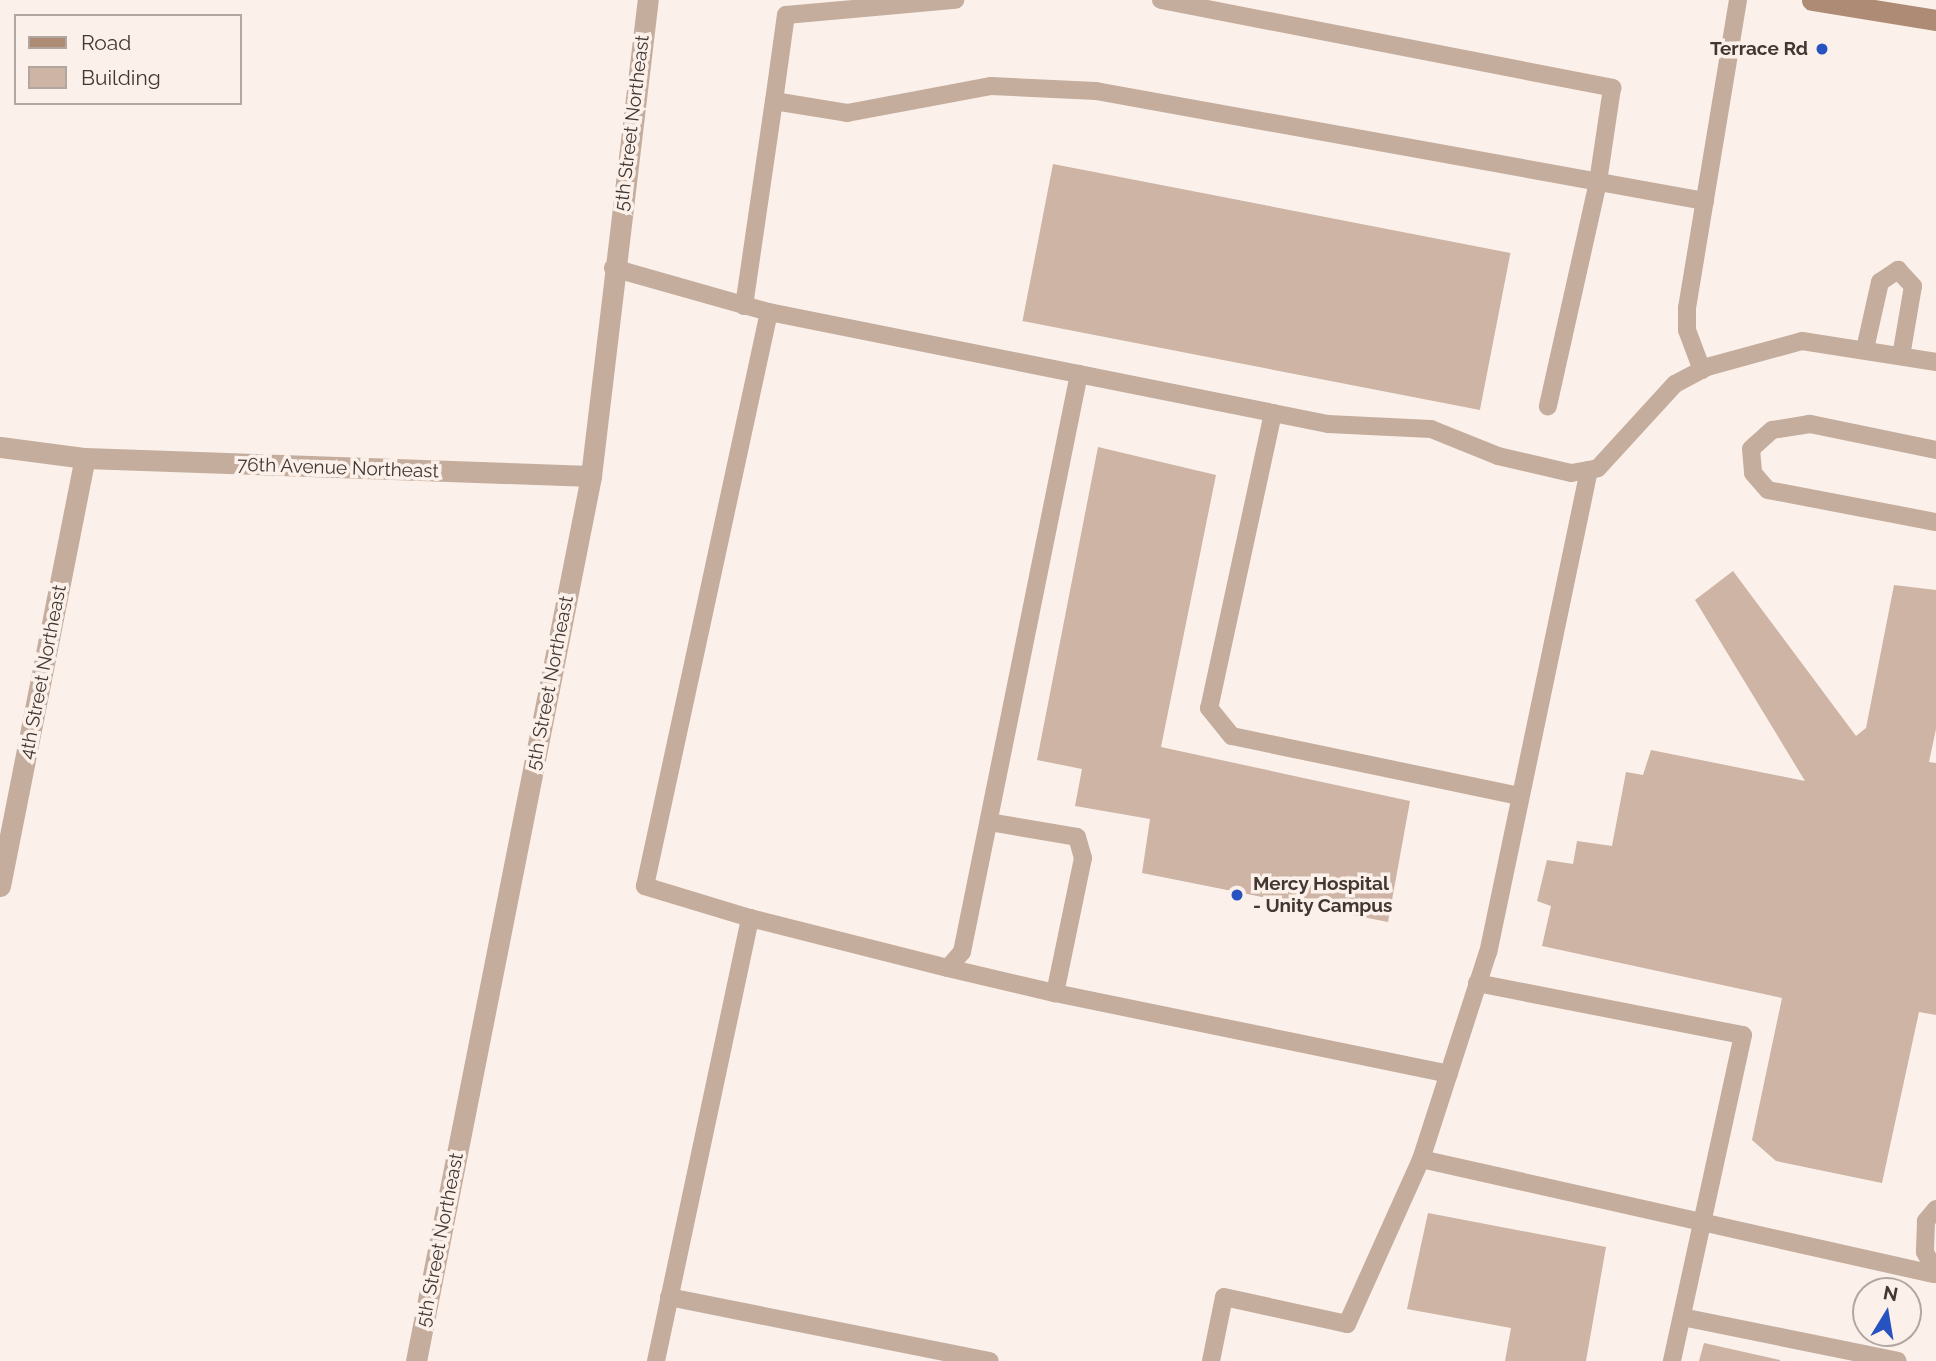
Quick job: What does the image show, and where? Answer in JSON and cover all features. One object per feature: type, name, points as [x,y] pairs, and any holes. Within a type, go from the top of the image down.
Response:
[{"type":"street","name":"5th Street Northeast","points":[[416,1361],[592,476],[613,268],[648,0]]},
{"type":"street","points":[[1812,0],[1936,20]]},
{"type":"street","name":"76th Avenue Northeast","points":[[0,447],[85,458],[592,476]]},
{"type":"street","name":"4th Street Northeast","points":[[0,886],[85,458]]},
{"type":"lane","points":[[744,306],[786,15],[956,0]]},
{"type":"lane","points":[[1161,0],[1612,88],[1598,181],[1548,406]]},
{"type":"lane","points":[[1702,370],[1687,330],[1687,308],[1738,0]]},
{"type":"lane","points":[[774,101],[848,113],[990,86],[1096,91],[1705,201]]},
{"type":"lane","points":[[613,268],[769,312],[1328,424],[1431,429],[1498,456],[1571,473],[1598,468],[1675,384],[1702,370],[1802,341],[1936,362]]},
{"type":"lane","points":[[1865,349],[1880,282],[1898,270],[1913,286],[1901,356]]},
{"type":"lane","points":[[769,312],[645,886],[750,918],[948,968],[1055,993],[1449,1074]]},
{"type":"lane","points":[[948,968],[962,952],[1079,374]]},
{"type":"lane","points":[[1273,413],[1209,708],[1232,736],[1520,796]]},
{"type":"lane","points":[[1936,450],[1810,424],[1772,430],[1751,449],[1753,473],[1768,491],[1936,522]]},
{"type":"lane","points":[[1211,1361],[1224,1297],[1348,1324],[1421,1159],[1477,983],[1520,796],[1589,470]]},
{"type":"lane","points":[[989,822],[1077,837],[1083,858],[1055,993]]},
{"type":"lane","points":[[656,1361],[750,918]]},
{"type":"lane","points":[[1477,983],[1743,1035],[1672,1361]]},
{"type":"lane","points":[[1421,1159],[1935,1274]]},
{"type":"lane","points":[[1935,1274],[1925,1252],[1926,1221],[1936,1209]]},
{"type":"lane","points":[[669,1297],[990,1361]]},
{"type":"lane","points":[[1682,1317],[1898,1361]]},
{"type":"building","points":[[1053,164],[1510,253],[1480,410],[1022,321]]},
{"type":"building","points":[[1098,447],[1216,475],[1161,747],[1410,801],[1388,922],[1142,873],[1150,819],[1075,806],[1082,769],[1037,760]]},
{"type":"building","points":[[1733,571],[1856,736],[1866,728],[1894,585],[1936,590],[1936,729],[1929,762],[1936,763],[1936,1015],[1919,1012],[1882,1183],[1776,1161],[1752,1140],[1782,998],[1542,946],[1551,906],[1537,901],[1547,860],[1573,864],[1577,841],[1612,846],[1626,772],[1643,775],[1651,750],[1805,781],[1695,600]]},
{"type":"building","points":[[1428,1213],[1606,1247],[1586,1361],[1505,1361],[1511,1328],[1407,1309]]},
{"type":"building","points":[[1704,1343],[1780,1360],[1780,1361],[1699,1361]]},
{"type":"place","name":"Terrace Rd","points":[[1822,49]]},
{"type":"place","name":"Mercy Hospital - Unity Campus","points":[[1237,895]]}]
